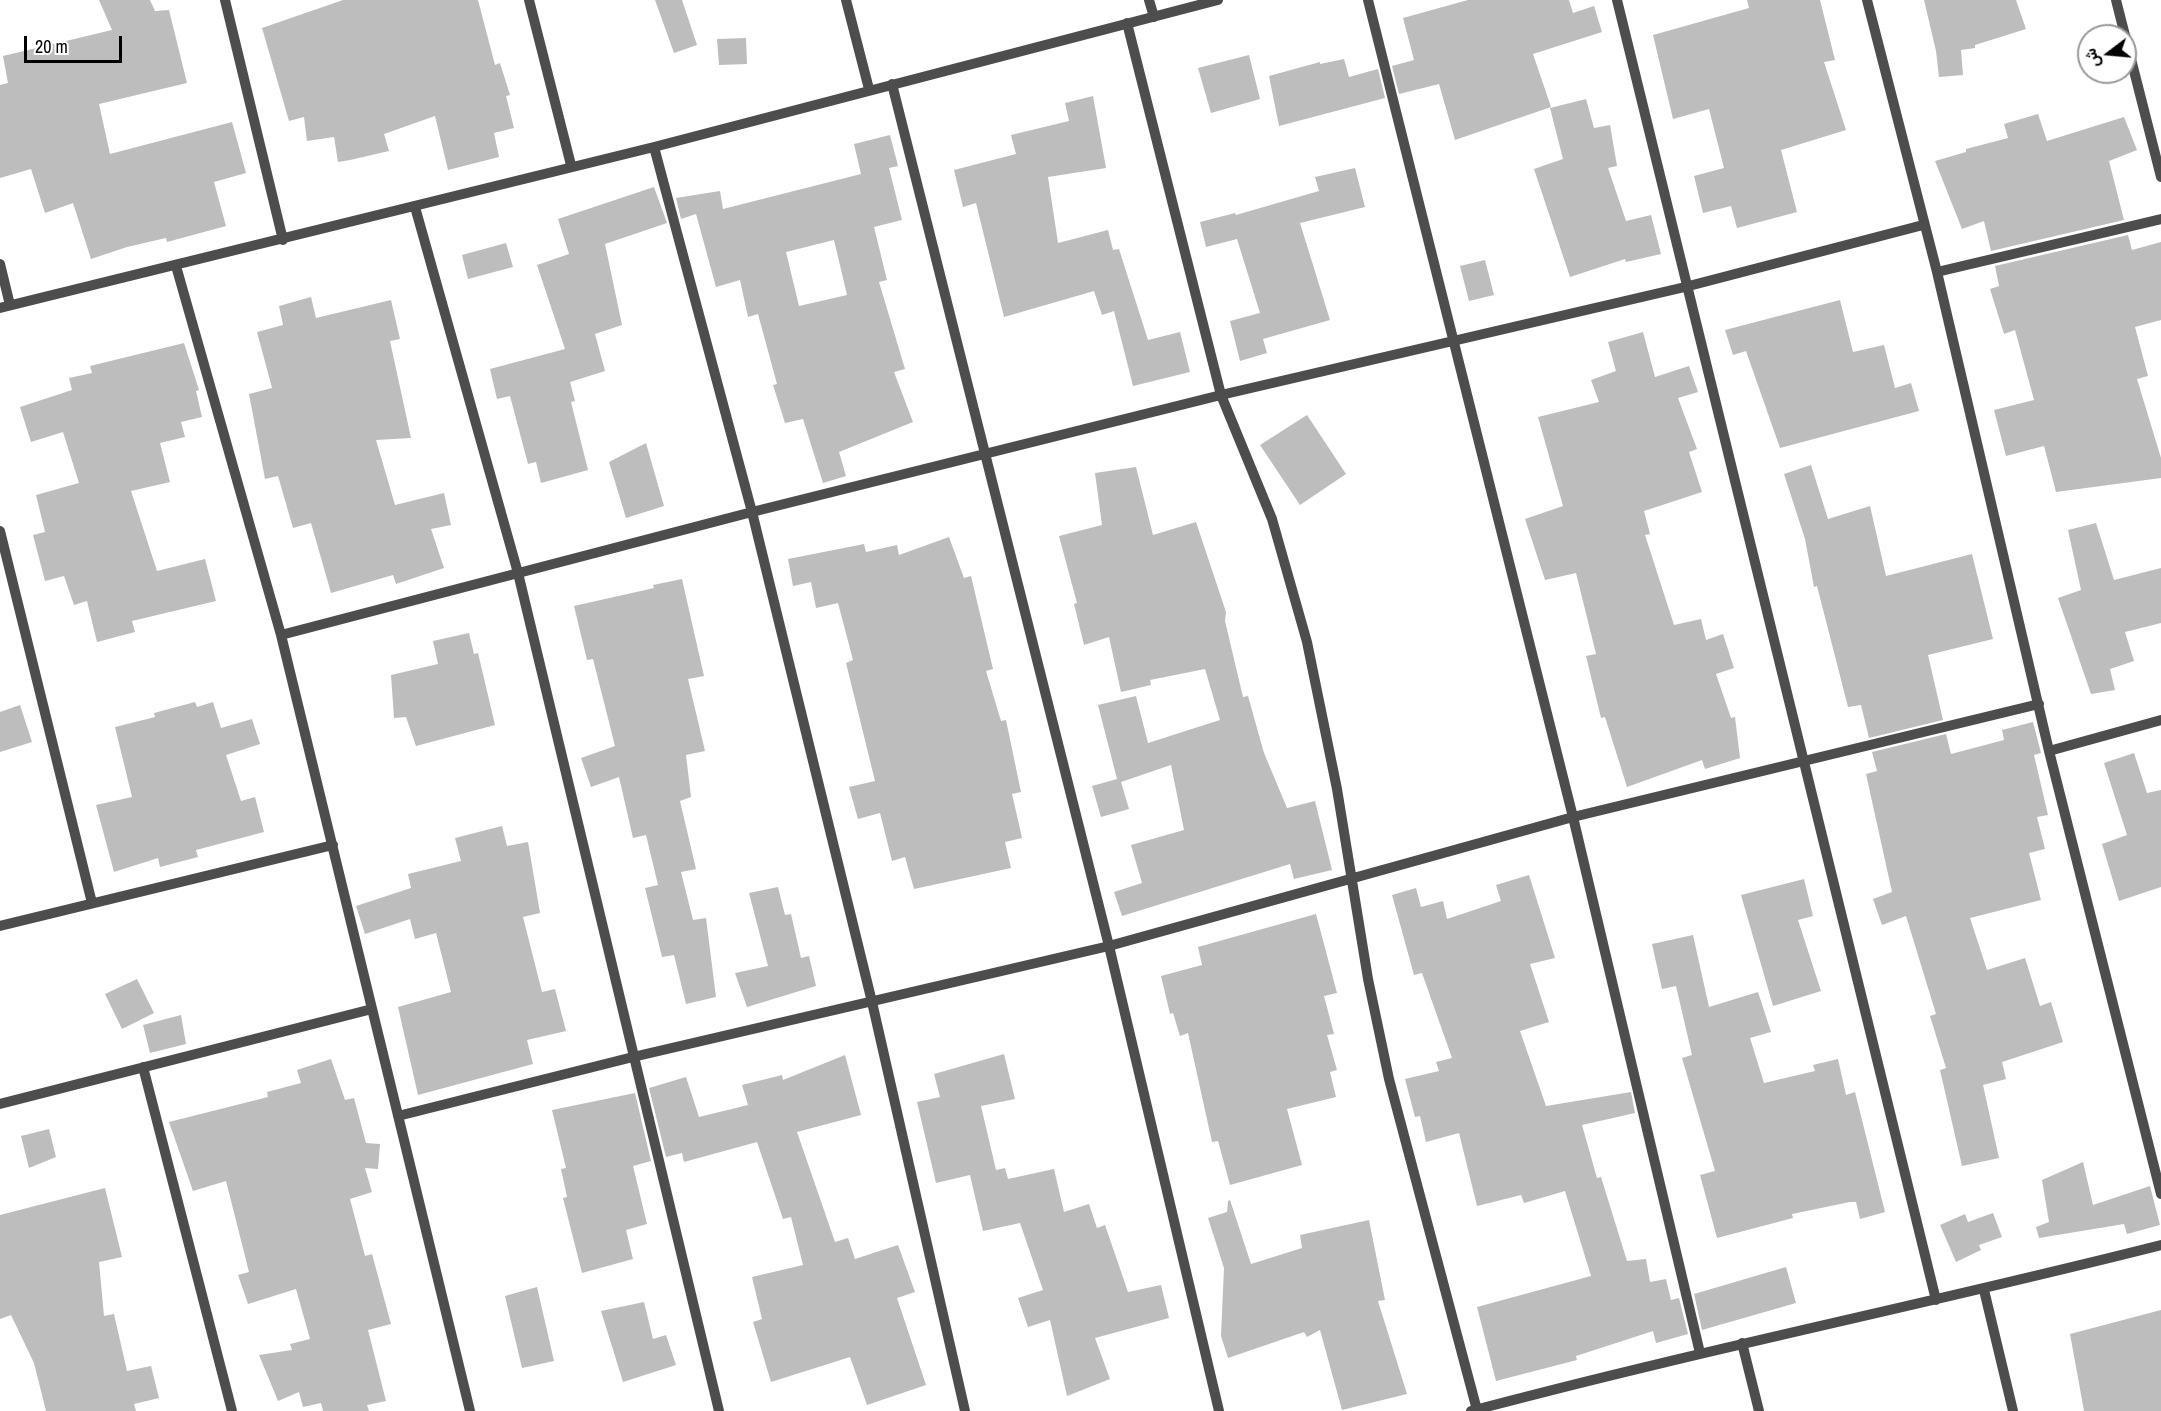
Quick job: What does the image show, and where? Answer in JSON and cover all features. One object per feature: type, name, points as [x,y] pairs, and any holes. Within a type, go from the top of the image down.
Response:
[{"type":"street","points":[[225,0],[283,240]]},
{"type":"street","points":[[529,0],[571,165]]},
{"type":"street","points":[[846,0],[869,89]]},
{"type":"street","points":[[1149,0],[1154,17]]},
{"type":"street","points":[[0,264],[5,307],[416,207],[571,165],[654,147],[869,89],[1218,0]]},
{"type":"street","points":[[1368,0],[1573,817],[1700,1353]]},
{"type":"street","points":[[1617,0],[1685,286],[1936,1300]]},
{"type":"street","points":[[1867,0],[1923,225],[1937,272],[2049,751],[2161,1194]]},
{"type":"street","points":[[2116,0],[2161,177]]},
{"type":"street","points":[[1127,22],[1221,395],[1272,519],[1307,642],[1352,879],[1368,979],[1389,1079],[1474,1410],[1700,1353],[1984,1290],[2161,1245]]},
{"type":"street","points":[[892,84],[1109,946],[1219,1411]]},
{"type":"street","points":[[654,147],[752,512],[872,1002],[965,1411]]},
{"type":"street","points":[[416,207],[518,573],[719,1411]]},
{"type":"street","points":[[1937,272],[2161,219]]},
{"type":"street","points":[[281,635],[752,512],[1221,395],[1685,286],[1923,225]]},
{"type":"street","points":[[176,266],[281,635],[470,1411]]},
{"type":"street","points":[[0,531],[92,903]]},
{"type":"street","points":[[398,1116],[633,1057],[1109,946],[1573,817],[2039,704]]},
{"type":"street","points":[[2049,751],[2161,720]]},
{"type":"street","points":[[0,926],[333,845]]},
{"type":"street","points":[[0,1104],[372,1009]]},
{"type":"street","points":[[143,1067],[232,1411]]},
{"type":"street","points":[[1984,1290],[2013,1411]]},
{"type":"street","points":[[1742,1343],[1759,1411]]},
{"type":"street","points":[[1515,1398],[1518,1411]]},
{"type":"building","points":[[99,0],[150,0],[155,11],[169,10],[187,83],[99,104],[110,154],[232,122],[246,173],[214,182],[226,226],[167,242],[166,238],[127,247],[91,259],[73,203],[45,213],[31,169],[0,178],[0,85],[8,83],[3,56],[112,30]]},
{"type":"building","points":[[343,0],[478,0],[495,65],[500,63],[510,95],[506,96],[514,128],[494,133],[499,157],[448,170],[435,116],[384,134],[389,151],[350,160],[338,162],[334,137],[307,141],[304,117],[289,121],[262,28]]},
{"type":"building","points":[[655,0],[682,0],[697,45],[674,53]]},
{"type":"building","points":[[1468,0],[1569,0],[1573,13],[1594,6],[1602,32],[1533,54],[1551,107],[1455,140],[1439,84],[1399,94],[1392,66],[1414,60],[1403,18]]},
{"type":"building","points":[[1747,0],[1820,0],[1835,60],[1824,62],[1846,130],[1781,150],[1797,212],[1737,228],[1731,206],[1703,213],[1694,176],[1724,168],[1709,109],[1673,119],[1653,35],[1749,8]]},
{"type":"building","points":[[1924,0],[2016,0],[2026,29],[1975,45],[1975,48],[1961,50],[1963,75],[1939,77],[1936,51]]},
{"type":"building","points":[[746,38],[747,64],[719,65],[717,39]]},
{"type":"building","points":[[1249,55],[1260,99],[1211,113],[1198,68]]},
{"type":"building","points":[[1344,59],[1349,77],[1378,69],[1385,98],[1279,126],[1269,76],[1320,62],[1320,64]]},
{"type":"building","points":[[1093,96],[1106,168],[1048,177],[1058,243],[1108,230],[1113,250],[1119,249],[1148,340],[1180,332],[1190,372],[1133,386],[1114,311],[1102,315],[1094,291],[1004,317],[976,203],[963,207],[954,170],[1016,154],[1011,135],[1069,121],[1065,103]]},
{"type":"building","points":[[1586,99],[1594,128],[1610,125],[1617,166],[1608,168],[1626,221],[1651,215],[1661,254],[1626,262],[1625,259],[1570,277],[1534,169],[1563,159],[1550,108]]},
{"type":"building","points":[[2038,114],[2047,141],[2124,117],[2137,150],[2109,161],[2124,220],[1991,251],[1984,221],[1962,229],[1935,161],[1966,152],[1966,149],[2008,138],[2004,124]]},
{"type":"building","points":[[890,135],[898,166],[889,168],[902,220],[874,227],[887,280],[879,282],[905,369],[894,372],[913,422],[839,452],[846,476],[823,483],[803,419],[785,423],[773,385],[777,384],[758,314],[748,317],[740,280],[716,287],[696,214],[681,219],[676,198],[720,191],[723,209],[861,174],[854,144]],"holes":[[[834,240],[847,295],[799,306],[786,252]]]},
{"type":"building","points":[[1355,168],[1365,207],[1300,223],[1330,320],[1263,339],[1267,353],[1240,361],[1230,321],[1260,313],[1237,239],[1206,247],[1200,222],[1235,213],[1236,215],[1319,191],[1315,177]]},
{"type":"building","points":[[654,187],[667,223],[605,244],[622,325],[595,334],[605,371],[570,382],[575,401],[571,402],[588,470],[541,483],[536,462],[528,464],[510,396],[497,399],[490,369],[565,349],[537,265],[569,254],[558,219]]},
{"type":"building","points":[[2128,235],[2132,250],[2161,242],[2161,320],[2135,327],[2148,376],[2137,379],[2161,458],[2161,478],[2056,492],[2044,446],[2006,456],[1994,410],[2034,400],[2015,330],[2004,334],[1990,289],[1999,286],[1995,266]]},
{"type":"building","points":[[506,243],[513,267],[468,279],[462,255]]},
{"type":"building","points":[[1485,260],[1494,295],[1469,301],[1460,266]]},
{"type":"building","points":[[311,297],[316,318],[391,300],[400,339],[390,341],[411,438],[376,440],[395,505],[444,493],[451,525],[431,529],[444,568],[396,584],[393,575],[331,593],[311,523],[293,528],[278,476],[265,479],[249,394],[272,388],[257,332],[283,325],[279,306]]},
{"type":"building","points":[[1840,300],[1853,352],[1884,345],[1895,388],[1911,383],[1919,411],[1780,448],[1746,351],[1733,355],[1725,330]]},
{"type":"building","points":[[1643,332],[1655,377],[1689,366],[1698,392],[1678,398],[1697,449],[1689,452],[1702,492],[1644,511],[1650,534],[1645,535],[1674,625],[1701,619],[1706,640],[1723,634],[1734,668],[1716,674],[1731,718],[1735,717],[1740,758],[1705,769],[1702,760],[1627,787],[1605,717],[1601,718],[1586,656],[1596,654],[1576,573],[1545,580],[1525,519],[1563,506],[1538,417],[1599,402],[1591,380],[1616,371],[1608,342]]},
{"type":"building","points":[[184,343],[199,390],[196,391],[202,417],[181,422],[185,437],[160,443],[170,482],[131,491],[157,571],[205,559],[216,601],[132,621],[135,632],[97,642],[87,601],[74,605],[64,576],[45,581],[33,535],[45,532],[36,495],[79,483],[63,432],[31,442],[20,407],[72,390],[69,378],[92,373],[90,366]]},
{"type":"building","points":[[1307,415],[1346,474],[1300,505],[1260,445]]},
{"type":"building","points":[[646,443],[664,506],[626,518],[609,462]]},
{"type":"building","points":[[1811,465],[1828,519],[1870,506],[1886,576],[1972,554],[1993,639],[1928,655],[1943,720],[1869,738],[1861,705],[1848,707],[1817,586],[1814,587],[1805,539],[1784,474]]},
{"type":"building","points":[[1136,467],[1153,535],[1196,522],[1226,612],[1225,621],[1243,697],[1248,696],[1264,753],[1287,808],[1315,801],[1332,870],[1294,879],[1290,864],[1122,916],[1114,892],[1142,883],[1131,845],[1184,830],[1171,765],[1121,782],[1129,809],[1101,817],[1092,786],[1117,779],[1098,705],[1136,696],[1148,743],[1220,720],[1205,669],[1150,680],[1151,685],[1121,692],[1109,637],[1084,645],[1074,604],[1077,603],[1059,536],[1102,525],[1095,473]]},
{"type":"building","points":[[2096,523],[2114,580],[2161,568],[2161,623],[2125,632],[2134,661],[2110,669],[2115,690],[2091,694],[2058,598],[2081,590],[2068,530]]},
{"type":"building","points":[[949,537],[964,578],[971,576],[993,669],[986,671],[1001,721],[1006,720],[1021,792],[1012,794],[1022,838],[1005,842],[1011,868],[914,889],[905,857],[892,861],[880,813],[858,819],[849,787],[875,781],[846,663],[853,660],[838,603],[816,608],[811,582],[793,586],[788,559],[864,544],[866,552],[897,545],[899,555]]},
{"type":"building","points":[[682,579],[704,676],[688,679],[705,751],[686,755],[691,797],[680,801],[696,869],[681,872],[693,920],[706,918],[716,997],[686,1004],[674,955],[662,957],[645,888],[658,885],[646,835],[633,838],[619,777],[591,787],[581,758],[615,746],[593,659],[587,660],[574,606],[654,588],[653,585]]},
{"type":"building","points":[[469,633],[474,654],[478,653],[495,725],[416,746],[406,717],[394,718],[391,675],[438,664],[433,641]]},
{"type":"building","points":[[195,702],[197,707],[213,702],[221,728],[252,719],[260,744],[226,755],[241,801],[255,797],[264,832],[196,850],[198,857],[160,867],[158,858],[114,872],[96,805],[132,797],[115,727],[155,717],[154,713]]},
{"type":"building","points":[[20,705],[32,742],[0,752],[0,712]]},
{"type":"building","points":[[2033,722],[2041,753],[2034,755],[2048,815],[2037,817],[2045,849],[2029,853],[2041,900],[1970,918],[1987,970],[2025,958],[2040,1006],[2051,1002],[2063,1042],[2002,1062],[2006,1079],[1983,1085],[1999,1158],[1962,1166],[1940,1070],[1946,1068],[1930,1016],[1936,1014],[1906,916],[1882,925],[1873,899],[1892,892],[1866,774],[1877,771],[1872,752],[1946,734],[1951,754],[2004,740],[2002,730]]},
{"type":"building","points":[[2134,753],[2147,793],[2161,790],[2161,887],[2119,901],[2102,844],[2127,835],[2104,763]]},
{"type":"building","points":[[502,826],[507,846],[528,842],[540,913],[523,917],[542,992],[555,989],[566,1031],[527,1040],[533,1064],[418,1095],[398,1007],[451,992],[436,933],[415,939],[410,919],[365,934],[356,906],[411,888],[408,874],[461,861],[455,838]]},
{"type":"building","points":[[1529,875],[1555,958],[1530,964],[1549,1022],[1520,1031],[1546,1106],[1631,1092],[1635,1113],[1582,1125],[1597,1178],[1601,1177],[1627,1261],[1646,1259],[1650,1282],[1666,1279],[1671,1300],[1679,1298],[1688,1334],[1656,1343],[1653,1331],[1576,1356],[1577,1360],[1496,1381],[1477,1307],[1591,1276],[1565,1191],[1524,1203],[1521,1195],[1477,1206],[1459,1133],[1426,1142],[1420,1116],[1415,1117],[1405,1079],[1439,1071],[1436,1062],[1452,1058],[1422,973],[1414,975],[1392,895],[1416,888],[1421,907],[1443,901],[1447,919],[1501,901],[1496,885]]},
{"type":"building","points":[[1804,879],[1813,916],[1798,920],[1821,991],[1773,1006],[1741,895]]},
{"type":"building","points":[[778,887],[785,915],[791,914],[801,958],[809,956],[816,986],[747,1007],[735,973],[768,966],[749,893]]},
{"type":"building","points":[[1316,914],[1337,993],[1324,996],[1334,1034],[1327,1035],[1337,1070],[1330,1072],[1336,1097],[1287,1109],[1302,1165],[1230,1185],[1218,1141],[1212,1142],[1188,1033],[1180,1036],[1173,1013],[1170,1014],[1161,976],[1202,965],[1198,947]]},
{"type":"building","points":[[1693,935],[1709,1007],[1758,992],[1771,1032],[1750,1038],[1764,1083],[1815,1071],[1813,1065],[1838,1059],[1846,1095],[1855,1092],[1885,1212],[1860,1219],[1856,1202],[1850,1202],[1792,1214],[1793,1218],[1717,1238],[1700,1175],[1715,1171],[1682,1058],[1692,1055],[1676,986],[1662,989],[1652,944]]},
{"type":"building","points":[[137,979],[154,1013],[122,1029],[105,994]]},
{"type":"building","points":[[181,1015],[186,1044],[150,1053],[143,1025]]},
{"type":"building","points":[[1004,1054],[1015,1099],[981,1106],[996,1170],[1005,1168],[1008,1179],[1054,1169],[1064,1212],[1089,1204],[1097,1228],[1105,1225],[1128,1292],[1161,1285],[1169,1318],[1095,1338],[1110,1379],[1067,1396],[1050,1320],[1028,1327],[1018,1298],[1043,1290],[1020,1223],[983,1231],[970,1175],[936,1183],[917,1102],[940,1097],[934,1074]]},
{"type":"building","points":[[845,1055],[861,1115],[797,1132],[835,1242],[848,1238],[855,1259],[898,1245],[915,1292],[897,1298],[926,1385],[867,1405],[850,1357],[771,1382],[753,1322],[762,1319],[752,1277],[803,1265],[791,1217],[783,1219],[757,1142],[684,1162],[682,1153],[666,1157],[649,1088],[686,1077],[699,1117],[748,1105],[742,1085],[782,1075],[783,1080]]},
{"type":"building","points":[[331,1059],[345,1100],[354,1098],[366,1143],[380,1144],[378,1169],[365,1168],[372,1192],[350,1199],[365,1256],[372,1254],[391,1324],[368,1330],[386,1401],[367,1405],[369,1411],[323,1411],[321,1403],[303,1407],[299,1392],[278,1401],[259,1355],[292,1350],[290,1344],[310,1339],[296,1289],[248,1304],[238,1275],[249,1272],[226,1181],[193,1191],[169,1122],[268,1097],[267,1092],[301,1083],[297,1070]]},
{"type":"building","points":[[635,1093],[651,1161],[633,1166],[647,1224],[626,1230],[633,1259],[582,1273],[563,1198],[567,1197],[561,1169],[566,1168],[552,1110]]},
{"type":"building","points":[[49,1129],[56,1157],[29,1168],[21,1136]]},
{"type":"building","points":[[2083,1162],[2093,1205],[2150,1186],[2160,1225],[2127,1234],[2124,1224],[2039,1238],[2036,1227],[2049,1222],[2042,1180]]},
{"type":"building","points":[[105,1188],[122,1257],[99,1262],[104,1316],[114,1314],[127,1371],[151,1366],[159,1398],[134,1404],[136,1411],[46,1411],[34,1363],[11,1315],[0,1319],[0,1215]]},
{"type":"building","points":[[1230,1200],[1251,1264],[1302,1248],[1300,1235],[1369,1220],[1385,1300],[1378,1301],[1407,1394],[1342,1410],[1320,1330],[1307,1337],[1304,1332],[1228,1358],[1221,1336],[1224,1268],[1208,1218],[1227,1212]]},
{"type":"building","points":[[1993,1213],[2002,1237],[1979,1245],[1981,1250],[1956,1262],[1940,1225],[1965,1214],[1968,1222]]},
{"type":"building","points":[[1786,1267],[1796,1303],[1702,1330],[1694,1294]]},
{"type":"building","points":[[537,1287],[554,1361],[522,1368],[505,1296]]},
{"type":"building","points":[[644,1302],[653,1339],[666,1335],[676,1365],[623,1382],[601,1311]]},
{"type":"building","points":[[2161,1310],[2161,1411],[2084,1411],[2070,1334]]}]
